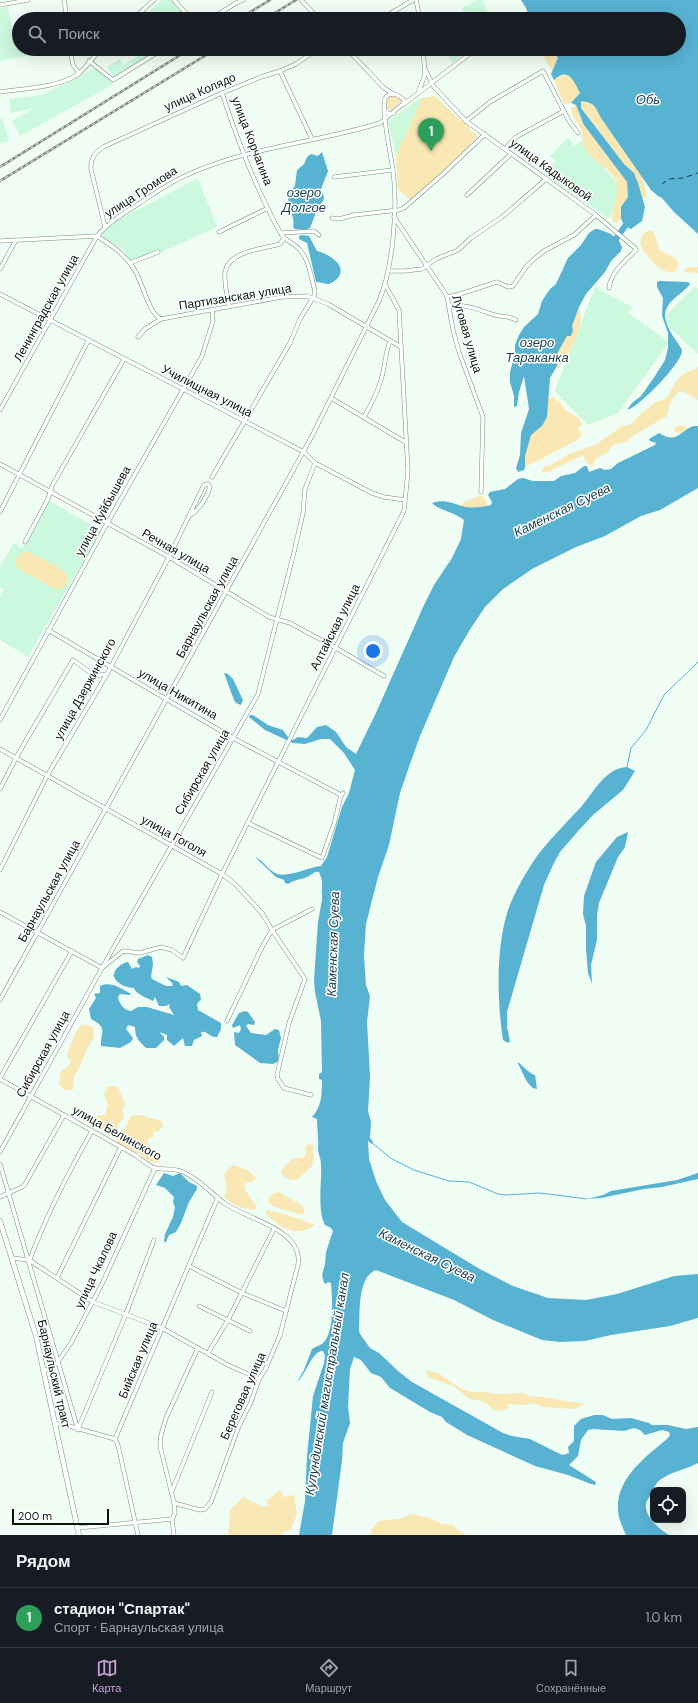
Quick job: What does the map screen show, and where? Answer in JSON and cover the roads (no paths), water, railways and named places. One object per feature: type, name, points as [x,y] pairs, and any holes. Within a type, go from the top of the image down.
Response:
[{"type":"main road","name":"Барнаульский тракт","points":[[0,1221],[33,1323],[79,1535]]},
{"type":"street","points":[[0,5],[28,0]]},
{"type":"street","points":[[64,0],[66,12]]},
{"type":"street","points":[[141,12],[154,0]]},
{"type":"street","points":[[174,0],[185,12]]},
{"type":"street","points":[[220,12],[235,1],[243,0]]},
{"type":"street","points":[[301,0],[312,12]]},
{"type":"street","points":[[394,12],[415,0],[418,12]]},
{"type":"street","points":[[71,56],[73,65],[79,73]]},
{"type":"street","points":[[0,92],[61,82],[79,73],[94,56]]},
{"type":"street","points":[[89,61],[113,80],[152,56]]},
{"type":"street","name":"улица Колядо","points":[[105,227],[90,163],[93,157],[103,147],[222,93],[296,64],[308,56]]},
{"type":"street","points":[[354,56],[381,85],[393,94],[407,98],[415,95],[422,85],[425,69],[424,56]]},
{"type":"street","points":[[381,85],[386,113],[394,113],[431,82],[466,56]]},
{"type":"street","name":"улица Кадыковой","points":[[425,69],[431,82],[466,120],[546,180],[596,215],[623,237],[636,250],[620,266],[610,280],[609,288]]},
{"type":"street","points":[[280,71],[312,139]]},
{"type":"street","points":[[466,120],[490,102],[544,71],[564,111],[578,133]]},
{"type":"street","name":"улица Корчагина","points":[[222,93],[244,156],[281,234],[284,238],[298,247],[304,254],[315,291],[312,298]]},
{"type":"street","points":[[384,101],[387,95],[393,94]]},
{"type":"street","points":[[400,97],[404,100],[403,105]]},
{"type":"street","name":"Барнаульская улица","points":[[0,1000],[304,452],[386,286],[394,211],[393,170],[384,108]]},
{"type":"street","points":[[505,149],[516,137],[564,111]]},
{"type":"street","name":"улица Громова","points":[[97,236],[105,227],[154,193],[186,175],[215,164],[244,156],[372,125],[385,120],[394,113]]},
{"type":"street","points":[[332,218],[338,219],[354,215],[394,211],[404,208],[485,134]]},
{"type":"street","points":[[467,195],[511,154]]},
{"type":"street","points":[[334,177],[393,170]]},
{"type":"street","points":[[388,271],[404,272],[422,269],[458,250],[471,238],[502,217],[546,180]]},
{"type":"street","points":[[219,232],[268,208]]},
{"type":"street","points":[[447,296],[460,294],[497,282],[508,287],[513,286],[526,266],[534,259],[544,251],[574,235],[596,215]]},
{"type":"street","name":"Луговая улица","points":[[394,217],[447,296],[459,352],[483,417],[481,492]]},
{"type":"street","points":[[281,234],[314,231],[319,236]]},
{"type":"street","points":[[0,241],[97,236],[119,250],[130,263],[143,285],[152,311],[155,316],[161,319]]},
{"type":"street","name":"Ленинградская улица","points":[[0,410],[97,236]]},
{"type":"street","points":[[229,306],[225,274],[230,260],[239,255],[280,244],[284,238]]},
{"type":"street","points":[[0,269],[16,240]]},
{"type":"street","points":[[130,263],[158,252]]},
{"type":"street","name":"Алтайская улица","points":[[102,968],[123,951],[140,953],[161,947],[172,950],[183,958],[222,874],[404,512],[408,472],[399,310],[386,286]]},
{"type":"street","name":"Училищная улица","points":[[0,294],[124,360],[304,452],[315,463],[372,493],[384,497],[405,500]]},
{"type":"street","name":"Партизанская улица","points":[[138,337],[145,329],[161,319],[282,297],[307,296],[328,304],[401,347]]},
{"type":"street","points":[[212,476],[290,343],[300,319],[312,298]]},
{"type":"street","points":[[449,305],[460,304],[496,315],[511,317],[516,320]]},
{"type":"street","name":"улица Куйбышева","points":[[0,720],[48,630],[202,356],[213,321],[212,310]]},
{"type":"street","points":[[364,417],[376,398],[382,378],[385,353],[390,340]]},
{"type":"street","points":[[0,512],[88,341]]},
{"type":"street","points":[[25,542],[51,492],[52,486],[124,360]]},
{"type":"street","points":[[331,398],[407,443]]},
{"type":"street","name":"Сибирская улица","points":[[0,1152],[102,968],[258,694],[303,513],[305,489],[315,463]]},
{"type":"street","name":"Речная улица","points":[[0,464],[169,557],[269,617],[290,623],[384,676]]},
{"type":"street","name":"улица Дзержинского","points":[[0,870],[47,776],[107,674],[169,557],[188,517],[204,485],[208,484],[210,487],[198,510],[188,517]]},
{"type":"street","name":"улица Никитина","points":[[48,630],[233,738],[342,794],[334,824],[322,858],[248,823]]},
{"type":"street","points":[[0,789],[16,758],[73,660],[96,676],[107,674]]},
{"type":"street","name":"улица Гоголя","points":[[0,749],[222,874],[249,898],[262,913],[305,978],[289,1023],[277,1075],[278,1080],[284,1088],[311,1095]]},
{"type":"street","points":[[227,1021],[264,942],[272,930],[312,909]]},
{"type":"street","points":[[0,912],[102,968]]},
{"type":"street","points":[[0,1079],[72,951]]},
{"type":"street","name":"улица Белинского","points":[[0,1079],[92,1130],[156,1168],[182,1171],[208,1188],[229,1206],[246,1213],[283,1234],[292,1243],[299,1257]]},
{"type":"street","points":[[0,1197],[22,1187],[25,1184],[64,1115]]},
{"type":"street","points":[[29,1260],[59,1189],[92,1130]]},
{"type":"street","points":[[57,1278],[121,1147]]},
{"type":"street","points":[[0,1164],[29,1260],[57,1363],[78,1430]]},
{"type":"street","name":"улица Чкалова","points":[[43,1371],[51,1368],[57,1363],[71,1343],[93,1302],[156,1168]]},
{"type":"street","name":"Бийская улица","points":[[115,1439],[218,1197]]},
{"type":"street","points":[[208,1353],[228,1320],[274,1229]]},
{"type":"street","points":[[78,1430],[126,1314],[154,1240]]},
{"type":"street","name":"Береговая улица","points":[[174,1503],[200,1510],[205,1509],[211,1502],[239,1426],[280,1335],[299,1257]]},
{"type":"street","points":[[12,1258],[29,1260],[93,1302],[162,1328],[259,1379]]},
{"type":"street","points":[[189,1266],[242,1293],[286,1310]]},
{"type":"street","points":[[199,1306],[250,1331]]},
{"type":"street","points":[[174,1535],[172,1519],[175,1514],[174,1503],[160,1446],[161,1435],[166,1418],[198,1348]]},
{"type":"street","points":[[172,1492],[212,1392]]},
{"type":"street","points":[[55,1424],[62,1424],[78,1430],[115,1439],[118,1445],[138,1535]]},
{"type":"street","points":[[77,1528],[136,1524],[172,1519]]},
{"type":"water","name":"Обь","points":[[521,0],[698,0],[698,234],[674,212],[662,198],[651,190],[594,106],[581,101],[581,108],[624,164],[634,173],[638,183],[645,207],[642,221],[631,229],[625,226],[621,219],[621,207],[628,197],[627,182],[584,125],[576,105],[571,103],[580,93],[573,80],[567,75],[564,75],[559,76],[554,80],[551,74],[558,58],[556,56],[686,56],[686,12],[527,12]]},
{"type":"water","name":"озеро Долгое","points":[[322,152],[328,171],[321,189],[324,199],[315,210],[315,215],[310,228],[305,230],[295,229],[293,227],[294,224],[288,194],[295,186],[297,170],[304,164],[307,157],[311,154],[318,156]]},
{"type":"water","name":"озеро Тараканка","points":[[595,229],[611,234],[619,241],[622,247],[621,251],[611,261],[605,272],[586,294],[579,307],[572,326],[573,330],[571,336],[567,336],[558,352],[557,366],[550,378],[547,417],[542,426],[531,435],[525,456],[524,470],[518,472],[516,468],[520,455],[521,433],[529,409],[524,376],[519,392],[517,406],[514,407],[514,396],[510,382],[510,372],[515,354],[515,345],[524,327],[538,314],[542,301],[550,289],[556,284],[568,258],[581,245],[589,233]]},
{"type":"water","points":[[299,236],[309,236],[317,251],[332,258],[339,265],[341,270],[340,274],[332,283],[316,282],[307,243],[299,239]]},
{"type":"water","points":[[657,282],[688,282],[690,284],[670,302],[665,314],[666,323],[682,351],[675,365],[658,385],[640,402],[627,410],[632,403],[641,396],[655,376],[665,360],[668,348],[668,333],[662,316],[663,298],[657,287]]},
{"type":"water","points":[[698,426],[698,488],[660,510],[641,516],[605,536],[576,547],[532,569],[503,589],[485,607],[469,631],[454,657],[420,736],[400,793],[389,845],[378,877],[366,924],[364,955],[366,985],[370,996],[367,1022],[370,1077],[368,1111],[371,1122],[370,1138],[373,1142],[372,1144],[368,1141],[369,1159],[376,1181],[385,1200],[402,1222],[478,1268],[513,1286],[548,1298],[586,1300],[617,1294],[674,1276],[698,1274],[698,1318],[670,1326],[611,1335],[585,1341],[560,1342],[542,1340],[493,1320],[454,1300],[376,1270],[365,1280],[361,1297],[359,1331],[370,1348],[379,1353],[412,1382],[503,1433],[530,1439],[563,1455],[569,1453],[568,1447],[574,1441],[574,1426],[581,1419],[594,1415],[603,1415],[612,1419],[631,1418],[652,1425],[668,1425],[686,1429],[698,1427],[698,1463],[661,1480],[655,1487],[650,1487],[650,1497],[646,1503],[646,1508],[650,1518],[650,1523],[654,1523],[669,1535],[626,1535],[618,1512],[618,1500],[621,1489],[634,1469],[668,1438],[670,1435],[669,1432],[662,1430],[645,1435],[640,1430],[634,1428],[624,1431],[588,1430],[581,1440],[578,1456],[569,1465],[596,1482],[595,1485],[568,1475],[535,1466],[467,1435],[446,1422],[442,1417],[430,1412],[390,1388],[381,1377],[371,1373],[361,1360],[354,1357],[350,1369],[348,1407],[350,1423],[343,1443],[332,1535],[299,1535],[305,1501],[307,1456],[313,1396],[324,1363],[325,1356],[323,1351],[316,1354],[297,1382],[304,1370],[312,1349],[322,1344],[327,1338],[332,1314],[331,1283],[324,1283],[322,1275],[326,1252],[333,1231],[325,1225],[321,1212],[321,1160],[318,1151],[317,1119],[312,1117],[320,1104],[322,1090],[322,1080],[319,1079],[319,1074],[322,1072],[321,1021],[314,980],[318,922],[322,900],[322,880],[319,872],[317,872],[288,884],[285,883],[284,880],[276,877],[255,857],[275,873],[285,875],[321,866],[327,857],[342,807],[349,793],[355,770],[344,753],[330,739],[321,739],[305,744],[293,743],[265,730],[249,717],[250,715],[253,715],[268,725],[283,730],[290,740],[298,737],[307,738],[317,727],[326,725],[336,732],[346,747],[356,754],[424,605],[434,585],[452,558],[461,539],[464,520],[435,506],[432,503],[444,501],[473,508],[491,505],[492,502],[488,495],[490,492],[505,489],[518,479],[523,478],[533,481],[554,481],[561,476],[575,473],[584,466],[587,466],[589,472],[600,468],[605,470],[611,469],[618,463],[655,445],[656,443],[650,441],[649,439],[659,433],[665,436],[674,437],[678,436],[688,428]]},
{"type":"water","points":[[224,673],[228,674],[233,679],[243,700],[241,705],[236,703],[234,700]]},
{"type":"water","points":[[627,767],[635,771],[623,790],[594,814],[560,852],[544,885],[507,1012],[507,1027],[510,1041],[508,1043],[503,1040],[501,1025],[499,960],[503,928],[513,897],[540,852],[581,807],[606,776],[619,768]]},
{"type":"water","points":[[628,832],[625,847],[618,857],[599,903],[597,915],[597,940],[591,965],[592,984],[588,973],[586,926],[583,914],[584,896],[596,862],[617,837]]},
{"type":"water","points":[[148,955],[152,957],[152,979],[166,986],[172,986],[173,984],[166,977],[179,982],[181,986],[187,985],[200,994],[201,999],[197,1004],[198,1010],[221,1023],[221,1029],[217,1037],[201,1032],[202,1036],[194,1040],[192,1046],[185,1046],[183,1038],[174,1046],[167,1040],[167,1035],[159,1032],[164,1037],[164,1040],[156,1048],[146,1048],[139,1041],[135,1027],[128,1025],[126,1029],[133,1038],[131,1042],[120,1048],[101,1046],[102,1028],[97,1022],[91,1019],[89,1009],[96,998],[94,994],[100,993],[100,986],[108,984],[112,985],[131,994],[120,994],[118,997],[122,1006],[128,1010],[131,1011],[138,1007],[147,1007],[174,1015],[169,1007],[170,1004],[166,1006],[159,1006],[155,997],[153,1001],[137,992],[134,988],[120,984],[114,977],[116,969],[121,965],[128,962],[132,969],[136,967],[139,968],[140,966],[137,962],[138,959]]},
{"type":"water","points":[[245,1011],[248,1012],[255,1022],[254,1025],[248,1024],[246,1026],[251,1033],[266,1035],[275,1029],[279,1030],[281,1038],[278,1050],[279,1061],[273,1064],[260,1063],[235,1045],[234,1032],[239,1033],[241,1029],[240,1025],[233,1028],[232,1025],[239,1013]]},
{"type":"water","points":[[517,1062],[530,1073],[535,1075],[537,1089],[533,1088],[528,1082]]},
{"type":"water","points":[[164,1173],[173,1176],[180,1173],[189,1182],[197,1186],[181,1223],[176,1232],[169,1235],[166,1242],[164,1242],[165,1234],[173,1217],[175,1207],[173,1202],[174,1197],[165,1188],[156,1185]]},
{"type":"water","points":[[698,1173],[698,1179],[601,1198],[587,1199],[603,1195],[611,1191],[677,1180]]},
{"type":"waterway","points":[[616,239],[625,226]]},
{"type":"waterway","points":[[627,767],[631,748],[646,730],[664,695],[698,662]]},
{"type":"waterway","points":[[372,1143],[392,1159],[414,1170],[449,1181],[469,1182],[498,1194],[540,1193],[587,1199]]},
{"type":"railway","points":[[250,12],[270,0]]},
{"type":"railway","points":[[276,12],[296,0]]},
{"type":"railway","points":[[0,167],[179,56]]},
{"type":"railway","points":[[0,181],[205,56]]},
{"type":"place","name":"стадион \"Спартак\"","points":[[431,151]]},
{"type":"water label","name":"Каменская Суева","points":[[562,510]]},
{"type":"water label","name":"Каменская Суева","points":[[333,944]]},
{"type":"water label","name":"Каменская Суева","points":[[427,1255]]},
{"type":"water label","name":"Кулундинский магистральный канал","points":[[327,1384]]}]
